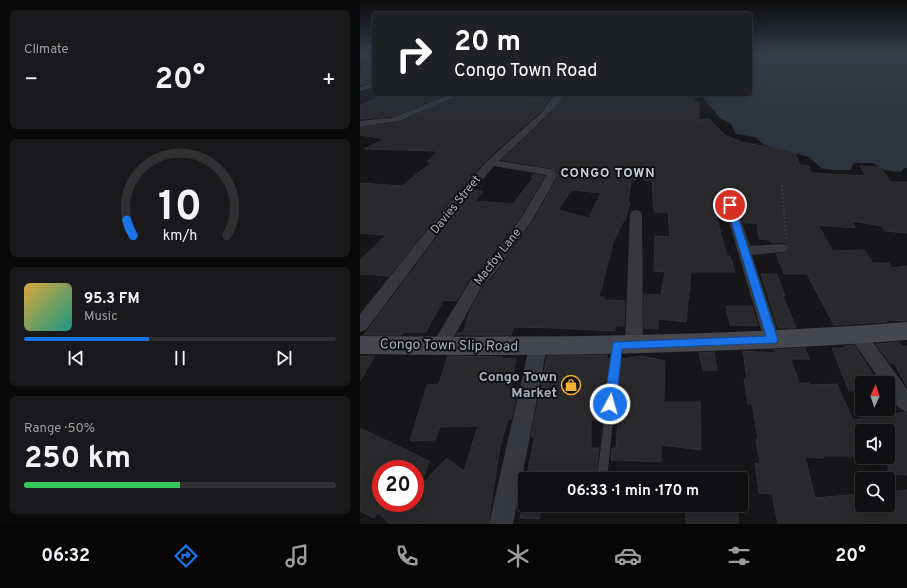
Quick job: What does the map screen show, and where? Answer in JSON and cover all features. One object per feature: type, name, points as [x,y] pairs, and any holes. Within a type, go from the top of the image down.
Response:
[{"type":"main road","name":"Congo Town Slip Road","points":[[360,345],[538,347],[772,340],[907,331]]},
{"type":"street","points":[[360,89],[372,86]]},
{"type":"street","points":[[360,124],[397,119],[451,96]]},
{"type":"street","name":"Davies Street","points":[[360,326],[444,217],[491,163],[545,114],[558,98]]},
{"type":"street","name":"Macfoy Lane","points":[[440,346],[475,285],[492,267],[539,200],[552,176],[552,174],[546,171],[491,163]]},
{"type":"street","points":[[730,205],[772,340]]},
{"type":"street","points":[[626,344],[636,214]]},
{"type":"street","points":[[744,250],[757,251],[782,248]]},
{"type":"street","points":[[858,335],[907,404]]},
{"type":"street","points":[[501,524],[538,347]]},
{"type":"lane","points":[[603,472],[626,344]]},
{"type":"path","points":[[518,96],[523,98],[558,98]]},
{"type":"path","points":[[782,185],[786,241],[785,246],[782,248]]},
{"type":"shaded area","points":[[752,77],[907,77],[907,168],[904,168],[901,172],[884,170],[873,163],[854,163],[851,170],[830,170],[821,168],[809,157],[764,145],[755,137],[736,134],[731,124],[720,118],[702,96],[752,96]]},
{"type":"building","points":[[360,77],[372,77],[372,82],[360,85]]},
{"type":"building","points":[[382,96],[441,96],[395,116],[360,119],[360,105]]},
{"type":"building","points":[[458,96],[553,96],[541,111],[486,160],[439,213],[389,276],[360,274],[360,260],[386,235],[360,233],[360,183],[402,186],[432,162],[427,162],[438,151],[364,149],[385,139],[360,135],[360,128],[401,122]]},
{"type":"building","points":[[565,96],[694,96],[694,102],[699,102],[699,120],[709,119],[725,135],[741,142],[794,152],[800,165],[809,166],[811,173],[866,176],[860,166],[880,167],[891,182],[907,182],[907,233],[885,231],[882,226],[852,221],[855,228],[818,225],[833,251],[864,250],[873,263],[889,263],[892,268],[907,266],[907,321],[886,320],[887,322],[834,325],[807,274],[784,274],[776,254],[788,252],[790,249],[788,244],[782,242],[772,243],[770,240],[759,239],[757,223],[744,223],[737,204],[730,200],[725,201],[723,207],[714,208],[727,256],[730,256],[735,272],[691,272],[686,322],[658,319],[658,329],[644,328],[644,294],[661,295],[665,272],[654,271],[655,236],[670,237],[668,212],[654,212],[652,181],[644,180],[642,159],[636,180],[631,180],[628,203],[630,203],[625,221],[624,220],[612,244],[599,297],[604,297],[604,300],[625,301],[624,326],[615,326],[615,331],[514,327],[511,335],[457,335],[457,333],[463,333],[469,313],[482,289],[498,271],[534,220],[558,177],[557,171],[550,168],[502,160],[543,121]],"holes":[[[572,190],[601,193],[589,218],[558,210]]]},
{"type":"building","points":[[533,174],[545,176],[520,217],[486,263],[469,280],[456,301],[443,300],[426,332],[404,332],[402,335],[363,335],[449,221],[475,190],[483,191],[475,201],[513,204],[534,177],[531,177]]},
{"type":"building","points":[[761,274],[777,274],[785,296],[783,296],[796,328],[778,328]]},
{"type":"building","points":[[726,306],[752,306],[758,326],[730,325]]},
{"type":"building","points":[[899,342],[902,347],[907,346],[907,386],[894,363],[890,363],[876,344]]},
{"type":"building","points":[[854,345],[874,376],[855,376],[855,391],[849,391],[832,348],[845,348],[844,346]]},
{"type":"building","points":[[805,348],[809,359],[791,359],[799,383],[809,383],[810,385],[837,384],[853,420],[878,416],[895,416],[895,413],[907,413],[907,475],[895,474],[895,472],[888,472],[888,464],[895,464],[895,424],[855,424],[855,456],[823,456],[824,458],[805,457],[815,498],[855,495],[855,512],[895,512],[895,491],[907,490],[907,524],[778,524],[772,494],[759,493],[755,463],[760,464],[756,439],[758,439],[752,404],[748,404],[744,379],[747,379],[743,351],[776,353],[774,350]]},
{"type":"building","points":[[714,352],[717,370],[703,371],[699,353]]},
{"type":"building","points":[[607,355],[607,359],[610,359],[603,420],[591,420],[591,448],[599,448],[597,472],[528,472],[535,437],[531,437],[547,356]]},
{"type":"building","points":[[360,356],[375,356],[360,381]]},
{"type":"building","points":[[448,356],[503,357],[502,359],[516,358],[511,388],[518,388],[511,419],[508,419],[500,447],[488,524],[390,524],[378,513],[374,518],[360,511],[360,428],[429,461],[424,476],[424,460],[372,460],[372,512],[424,512],[424,482],[447,458],[464,471],[478,426],[440,427],[435,440],[410,441],[427,385],[439,384]]},
{"type":"building","points":[[642,356],[665,361],[664,402],[700,402],[701,450],[661,445],[661,462],[611,460],[612,448],[616,448],[618,420],[615,420],[621,359]]},
{"type":"building","points":[[521,512],[540,512],[539,519],[520,518]]},
{"type":"building","points":[[685,512],[738,512],[739,524],[686,524]]},
{"type":"place","name":"Congo Town Market","points":[[571,385]]},
{"type":"district","name":"CONGO TOWN","points":[[608,174]]},
{"type":"route","points":[[610,404],[617,345],[772,340],[730,205]]}]
